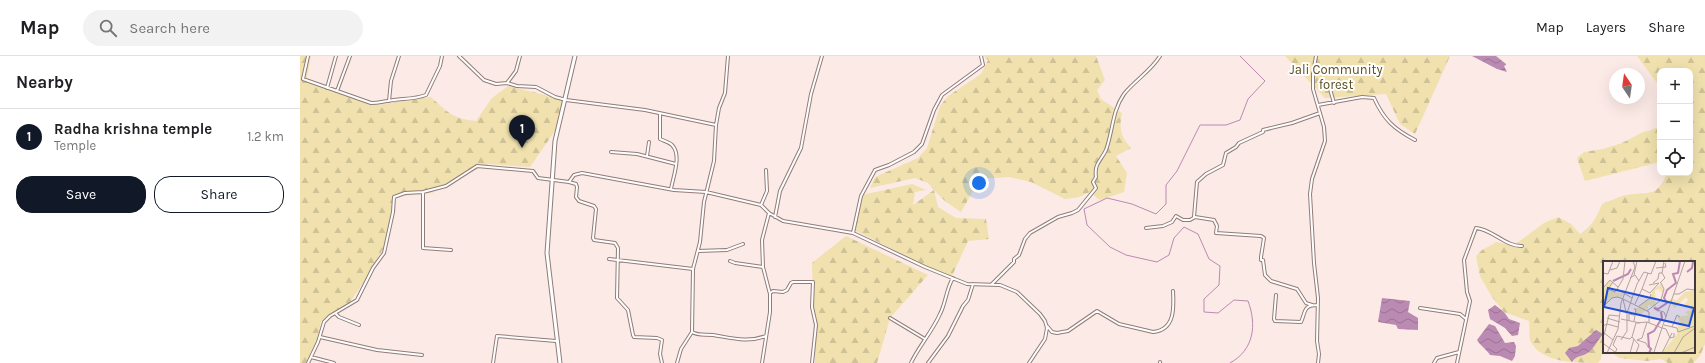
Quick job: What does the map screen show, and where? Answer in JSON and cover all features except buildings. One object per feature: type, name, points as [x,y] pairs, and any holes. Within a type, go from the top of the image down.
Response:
[{"type":"street","points":[[308,56],[303,79],[371,103],[420,98],[426,95],[440,66],[442,56]]},
{"type":"street","points":[[328,88],[336,56]]},
{"type":"street","points":[[337,91],[350,56]]},
{"type":"street","points":[[389,100],[391,81],[400,56]]},
{"type":"street","points":[[459,56],[484,80],[496,84],[536,87],[555,97],[566,100],[660,114],[716,125]]},
{"type":"street","points":[[507,84],[516,71],[520,56]]},
{"type":"street","points":[[560,363],[556,341],[547,253],[549,238],[548,220],[557,129],[566,100],[575,56]]},
{"type":"street","points":[[677,363],[681,349],[692,332],[693,268],[698,251],[703,205],[714,161],[718,108],[725,93],[728,56]]},
{"type":"street","points":[[776,217],[780,191],[801,148],[811,94],[822,56]]},
{"type":"street","points":[[853,233],[861,196],[874,170],[907,156],[914,152],[922,144],[937,102],[942,95],[983,65],[981,56]]},
{"type":"street","points":[[992,284],[1014,262],[1014,259],[1019,255],[1025,238],[1030,233],[1058,217],[1078,210],[1096,188],[1093,182],[1096,177],[1095,169],[1106,151],[1115,112],[1119,103],[1124,94],[1149,71],[1160,56]]},
{"type":"street","points":[[1316,56],[1313,72],[1313,89],[1324,127],[1325,141],[1312,180],[1310,194],[1318,304],[1318,363]]},
{"type":"street","points":[[1330,89],[1334,103]]},
{"type":"street","points":[[1318,105],[1362,97],[1374,98],[1380,111],[1390,124],[1395,129],[1414,140]]},
{"type":"street","points":[[1194,218],[1197,182],[1206,174],[1223,165],[1226,153],[1236,147],[1239,143],[1263,132],[1263,130],[1292,123],[1320,113]]},
{"type":"street","points":[[660,114],[660,139],[671,143],[675,149],[676,164],[671,190]]},
{"type":"street","points":[[647,156],[649,142]]},
{"type":"street","points":[[611,152],[647,156],[676,164]]},
{"type":"street","points":[[308,363],[320,337],[324,322],[330,316],[336,314],[357,300],[373,268],[384,252],[393,212],[394,196],[405,193],[423,192],[446,186],[477,166],[533,171],[538,178],[576,184],[576,198],[579,201],[594,206],[596,209],[594,240],[615,243],[618,248],[617,298],[628,310],[633,335],[634,337],[657,338],[662,340],[660,354],[662,363]]},
{"type":"street","points":[[761,205],[767,191],[766,170]]},
{"type":"street","points":[[569,182],[574,175],[582,172],[671,190],[706,192],[761,205],[769,213],[790,223],[823,227],[853,233],[888,250],[967,284],[1000,285],[1017,292],[1040,314],[1052,332],[1063,332],[1088,318],[1096,311],[1126,326],[1159,332],[1172,320],[1174,312],[1173,291]]},
{"type":"street","points":[[423,192],[422,248],[451,250]]},
{"type":"street","points":[[762,363],[770,312],[770,294],[764,267],[762,240],[769,213]]},
{"type":"street","points":[[1146,228],[1163,226],[1172,222],[1176,216],[1183,220],[1190,220],[1199,217],[1214,220],[1217,226],[1216,233],[1262,236],[1264,238],[1261,260],[1263,260],[1264,274],[1272,282],[1297,289],[1306,303],[1312,305]]},
{"type":"street","points":[[1457,363],[1470,301],[1467,292],[1464,260],[1476,228],[1490,232],[1515,246],[1522,246]]},
{"type":"street","points":[[698,251],[727,250],[743,244]]},
{"type":"street","points":[[609,259],[693,268]]},
{"type":"street","points":[[730,261],[734,263],[764,267]]},
{"type":"street","points":[[911,363],[925,339],[934,328],[942,311],[953,278]]},
{"type":"street","points":[[770,294],[773,291],[783,292],[787,290],[793,282],[813,282],[812,307],[816,324],[812,363]]},
{"type":"street","points":[[928,363],[948,336],[963,306],[968,300],[973,284]]},
{"type":"street","points":[[1276,295],[1275,321],[1301,322],[1305,309],[1312,305],[1318,304]]},
{"type":"street","points":[[1420,308],[1460,314],[1466,320]]},
{"type":"street","points":[[336,314],[339,317],[359,325]]},
{"type":"street","points":[[890,318],[925,339]]},
{"type":"street","points":[[1029,363],[1045,339],[1047,331],[1046,325]]},
{"type":"street","points":[[692,332],[698,335],[714,335],[740,340],[754,340],[766,336]]},
{"type":"street","points":[[494,363],[497,336],[556,341]]},
{"type":"street","points":[[320,337],[377,350],[422,355]]},
{"type":"street","points":[[1434,363],[1437,358],[1459,352]]},
{"type":"street","points":[[311,357],[334,363]]},
{"type":"green space","points":[[300,56],[311,56],[306,82],[377,105],[431,97],[451,114],[462,119],[476,121],[492,98],[508,86],[566,100],[559,125],[530,167],[489,164],[460,177],[432,193],[395,197],[384,247],[367,277],[346,308],[331,313],[321,322],[315,346],[306,363],[300,363]]},
{"type":"green space","points":[[984,56],[1096,56],[1105,80],[1097,90],[1101,99],[1122,113],[1121,132],[1131,148],[1116,156],[1127,173],[1124,192],[1100,200],[1090,192],[1079,197],[1065,199],[1031,182],[1009,177],[980,179],[961,212],[946,202],[928,183],[915,178],[870,188],[875,177],[918,158],[927,148],[940,106],[948,96],[981,74],[988,60]]},
{"type":"green space","name":"Jali Community forest","points":[[1285,56],[1450,56],[1415,134],[1400,124],[1386,94],[1325,98]]},
{"type":"green space","points":[[1637,56],[1705,56],[1705,344],[1700,356],[1693,363],[1668,363],[1661,359],[1647,361],[1619,358],[1612,353],[1695,353],[1695,261],[1603,261],[1603,351],[1601,359],[1598,363],[1580,363],[1560,360],[1550,357],[1535,348],[1530,340],[1529,321],[1504,312],[1492,297],[1480,276],[1476,256],[1482,250],[1497,242],[1513,246],[1544,223],[1558,217],[1571,224],[1580,234],[1594,221],[1602,204],[1626,195],[1651,192],[1659,187],[1666,176],[1693,176],[1693,68],[1657,68],[1657,83]]},
{"type":"green space","points":[[1657,127],[1657,163],[1585,181],[1577,158],[1584,152],[1603,149],[1622,143],[1643,132]]},
{"type":"green space","points":[[912,184],[926,190],[915,192],[913,205],[934,190],[938,207],[956,218],[986,219],[989,239],[968,241],[951,278],[854,230],[862,195]]},
{"type":"green space","points":[[846,236],[928,275],[890,318],[877,363],[815,363],[812,263]]},
{"type":"water","points":[[1472,56],[1496,56],[1506,64],[1504,66],[1507,72],[1497,69]]},
{"type":"water","points":[[1382,298],[1410,301],[1408,312],[1418,318],[1418,330],[1398,329],[1396,325],[1378,322]]},
{"type":"water","points":[[1495,305],[1504,312],[1509,319],[1520,323],[1518,335],[1512,336],[1505,328],[1490,319],[1488,310]]},
{"type":"water","points":[[1489,324],[1495,326],[1505,343],[1514,342],[1516,346],[1515,356],[1512,361],[1500,356],[1490,355],[1477,340]]},
{"type":"water","points":[[1596,330],[1603,334],[1589,352],[1576,358],[1572,362],[1565,353],[1569,348],[1578,346]]},
{"type":"waterway","points":[[1230,363],[1238,358],[1249,344],[1253,328],[1251,310],[1248,301],[1234,300],[1218,313],[1204,312],[1204,299],[1219,285],[1220,266],[1209,259],[1198,234],[1184,227],[1174,238],[1169,255],[1157,262],[1126,255],[1110,247],[1087,225],[1084,209],[1107,198],[1132,204],[1156,214],[1166,204],[1166,185],[1177,171],[1200,125],[1226,125],[1240,120],[1248,99],[1265,81],[1240,56]]},
{"type":"place","name":"Radha krishna temple","points":[[522,148]]}]
